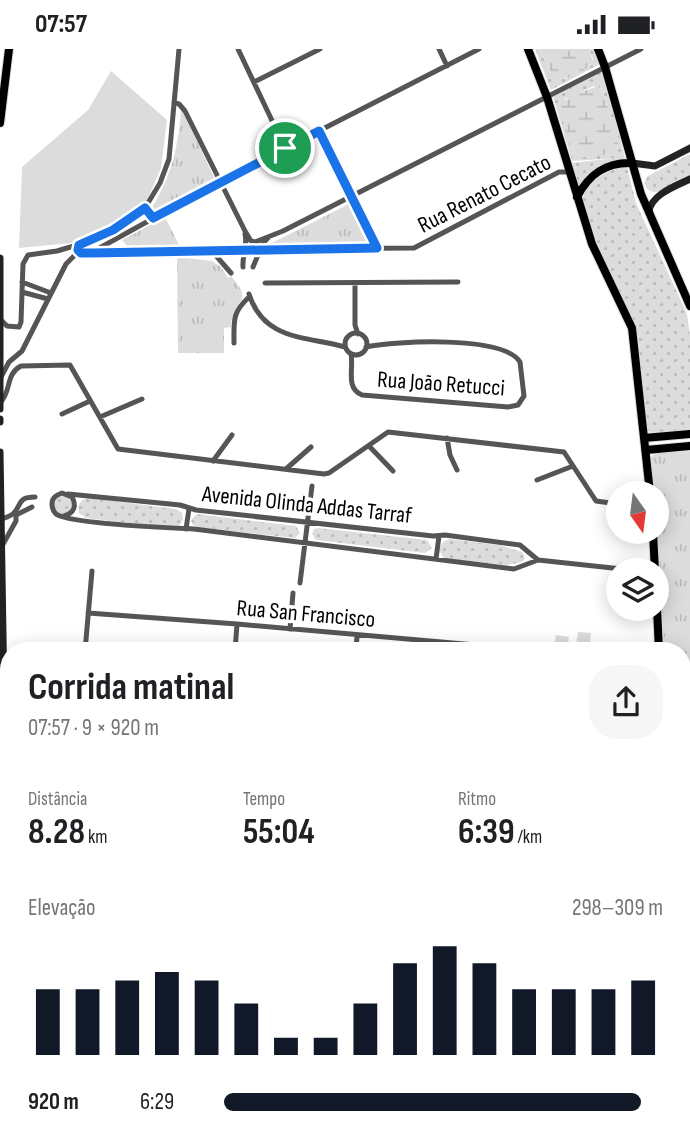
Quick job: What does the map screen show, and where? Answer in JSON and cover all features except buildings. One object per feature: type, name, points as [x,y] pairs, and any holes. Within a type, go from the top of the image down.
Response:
[{"type":"main road","points":[[0,123],[9,49]]},
{"type":"main road","points":[[528,49],[547,97],[592,244],[632,328],[649,481]]},
{"type":"main road","points":[[598,49],[641,194],[690,306]]},
{"type":"main road","points":[[577,197],[583,185],[604,167],[632,163],[654,166],[690,148]]},
{"type":"main road","points":[[651,218],[648,213],[653,201],[690,179]]},
{"type":"main road","points":[[0,258],[0,409]]},
{"type":"main road","points":[[644,438],[690,433]]},
{"type":"main road","points":[[646,450],[690,446]]},
{"type":"main road","points":[[0,452],[3,642]]},
{"type":"main road","points":[[658,621],[659,642]]},
{"type":"street","points":[[19,327],[23,264],[28,255],[79,245],[113,230],[145,208],[166,169],[179,49]]},
{"type":"street","points":[[238,49],[285,148]]},
{"type":"street","points":[[254,82],[320,49]]},
{"type":"street","points":[[439,49],[447,66]]},
{"type":"street","points":[[92,253],[221,181],[479,49]]},
{"type":"street","points":[[253,267],[265,241],[271,237],[641,49]]},
{"type":"street","points":[[174,102],[185,111],[244,231],[247,243],[243,267]]},
{"type":"street","points":[[71,257],[81,253],[377,248],[319,131]]},
{"type":"street","name":"Rua Renato Cecato","points":[[377,248],[414,248],[559,172],[569,172]]},
{"type":"street","points":[[145,208],[153,218]]},
{"type":"street","points":[[244,231],[253,242],[271,237]]},
{"type":"street","points":[[79,245],[78,250],[81,253]]},
{"type":"street","points":[[21,365],[17,360],[71,257],[72,253],[67,249]]},
{"type":"street","points":[[211,250],[231,273]]},
{"type":"street","points":[[22,282],[50,296]]},
{"type":"street","points":[[265,283],[458,282]]},
{"type":"street","points":[[234,343],[234,316],[249,295],[258,314],[270,326],[308,340],[345,344],[355,334],[355,283]]},
{"type":"street","points":[[22,292],[50,296]]},
{"type":"street","points":[[1,320],[7,326],[19,327]]},
{"type":"street","points":[[0,332],[19,327]]},
{"type":"street","points":[[345,344],[351,354],[359,354],[366,345],[363,337],[355,334]]},
{"type":"street","name":"Rua João Retucci","points":[[351,354],[351,382],[353,389],[362,395],[508,407],[518,405],[524,396],[520,362],[509,352],[445,342],[366,345]]},
{"type":"street","points":[[1,377],[9,362],[22,351]]},
{"type":"street","name":"Rua João Retucci","points":[[353,364],[359,354]]},
{"type":"street","points":[[1,403],[7,396],[11,373],[21,365],[70,365],[118,449],[319,474],[329,473],[388,432],[447,438],[564,452],[596,501],[606,502]]},
{"type":"street","points":[[100,417],[142,399]]},
{"type":"street","points":[[62,414],[90,401]]},
{"type":"street","points":[[213,461],[232,435]]},
{"type":"street","points":[[447,438],[450,455],[457,470]]},
{"type":"street","points":[[369,446],[393,471]]},
{"type":"street","points":[[286,470],[311,447]]},
{"type":"street","points":[[537,480],[573,466]]},
{"type":"street","points":[[300,583],[312,486]]},
{"type":"street","points":[[68,494],[75,506],[73,511],[64,516],[55,513],[52,503],[57,495],[68,494]]},
{"type":"street","name":"Avenida Olinda Addas Tarraf","points":[[68,494],[520,545],[538,560]]},
{"type":"street","points":[[2,520],[15,516],[35,499]]},
{"type":"street","points":[[2,546],[18,503],[29,504]]},
{"type":"street","points":[[186,529],[189,509]]},
{"type":"street","name":"Avenida Olinda Addas Tarraf","points":[[64,516],[514,569],[538,560],[606,568]]},
{"type":"street","points":[[436,559],[439,535]]},
{"type":"street","points":[[86,642],[92,571]]},
{"type":"street","points":[[290,629],[293,593]]},
{"type":"street","name":"Rua San Francisco","points":[[88,614],[237,624],[427,642]]},
{"type":"street","points":[[236,642],[237,624]]},
{"type":"street","points":[[357,636],[357,642]]},
{"type":"green space","points":[[535,49],[540,49],[551,73],[565,79],[591,65],[593,59],[589,49],[595,49],[600,64],[551,90]]},
{"type":"green space","points":[[540,49],[589,49],[593,62],[577,74],[557,80]]},
{"type":"green space","points":[[603,70],[636,203],[687,314],[690,336],[690,432],[651,434],[648,430],[634,328],[598,250],[570,163],[617,158],[572,161],[553,97]],"holes":[[[594,86],[600,88],[618,147],[612,154],[580,157],[568,138],[565,99]]]},
{"type":"green space","points":[[111,71],[167,120],[161,168],[148,198],[137,213],[105,233],[82,242],[19,248],[22,167],[88,110]]},
{"type":"green space","points":[[598,86],[603,92],[618,144],[617,151],[612,154],[580,157],[566,133],[561,104],[570,96]]},
{"type":"green space","points":[[181,108],[215,179],[153,212],[150,210],[173,161]]},
{"type":"green space","points":[[690,154],[690,176],[665,190],[652,192],[647,189],[644,183],[648,176]]},
{"type":"green space","points":[[351,203],[370,242],[268,245]]},
{"type":"green space","points":[[165,217],[180,247],[129,248],[122,240]]},
{"type":"green space","points":[[177,257],[212,261],[221,267],[228,278],[231,276],[242,292],[231,327],[224,328],[224,353],[178,353]]},
{"type":"green space","points":[[192,259],[192,287],[178,287],[178,260]]},
{"type":"green space","points":[[183,324],[196,324],[197,350],[183,350]]},
{"type":"green space","points":[[208,328],[223,328],[223,350],[208,350]]},
{"type":"green space","points":[[690,451],[690,642],[664,642],[662,621],[669,621],[669,558],[659,558],[659,544],[669,544],[669,481],[652,481],[650,458],[656,453]]},
{"type":"green space","points":[[63,496],[69,499],[72,505],[69,511],[63,514],[57,511],[54,505],[57,499]]},
{"type":"green space","points":[[89,498],[176,509],[182,513],[183,519],[179,526],[163,527],[86,518],[79,513],[78,507],[82,500]]},
{"type":"green space","points":[[197,514],[296,526],[300,533],[295,538],[197,527],[191,520]]},
{"type":"green space","points":[[314,529],[427,540],[432,548],[425,553],[316,540],[312,534]]},
{"type":"green space","points":[[449,539],[499,545],[522,552],[525,558],[522,562],[507,565],[448,559],[443,557],[439,550],[442,543]]},
{"type":"green space","points":[[578,632],[591,633],[590,642],[576,642]]},
{"type":"green space","points":[[556,635],[569,637],[568,642],[555,642]]},
{"type":"route","points":[[319,131],[377,248],[92,253],[81,253],[78,250],[79,245],[113,230],[145,208],[153,218],[285,148],[319,131]]}]
